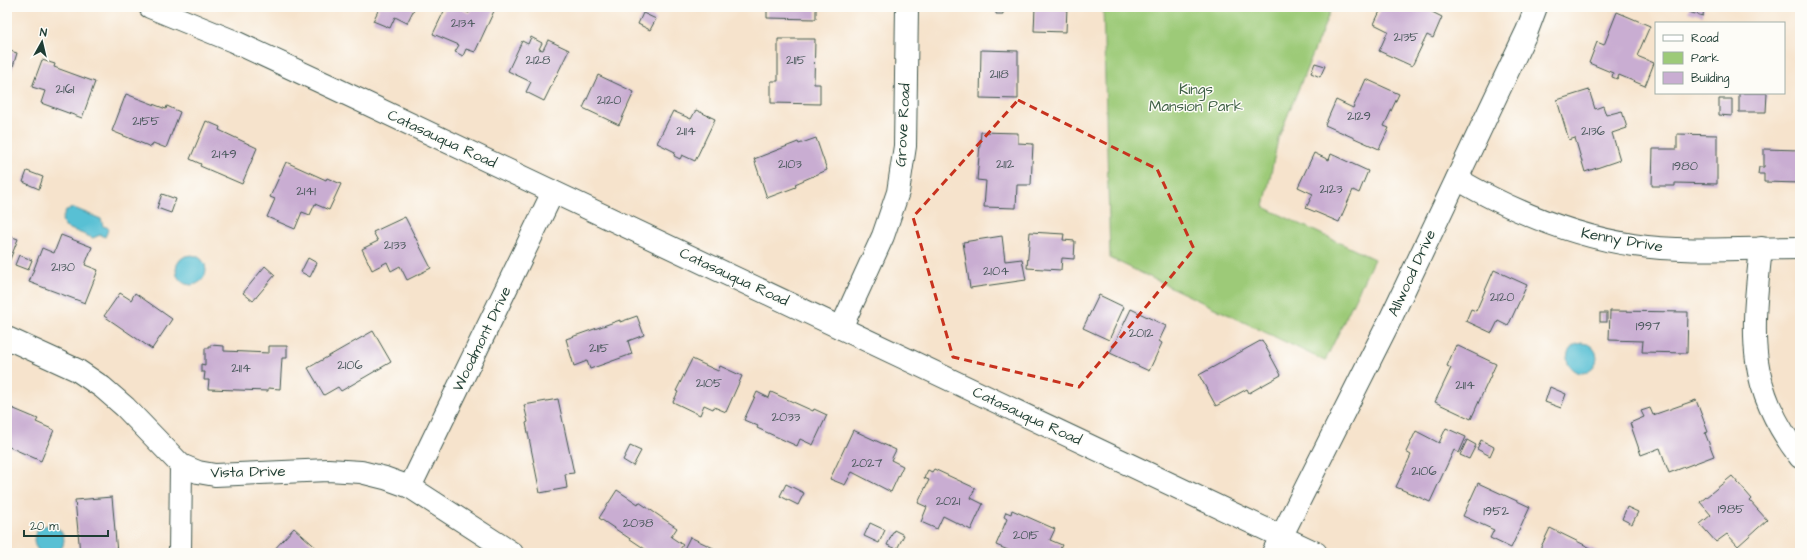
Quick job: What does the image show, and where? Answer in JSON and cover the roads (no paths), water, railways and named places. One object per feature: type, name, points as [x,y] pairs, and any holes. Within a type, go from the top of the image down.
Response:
[{"type":"street","name":"Catasauqua Road","points":[[150,7],[233,41],[841,328],[1276,545],[1316,553]]},
{"type":"street","name":"Grove Road","points":[[841,328],[883,236],[898,192],[905,146],[907,7]]},
{"type":"street","name":"Allwood Drive","points":[[1276,545],[1388,324],[1527,31],[1536,7]]},
{"type":"street","name":"Kenny Drive","points":[[1457,179],[1490,198],[1524,214],[1559,228],[1596,238],[1633,245],[1670,248],[1800,248]]},
{"type":"street","name":"Woodmont Drive","points":[[410,487],[553,192]]},
{"type":"street","points":[[1760,248],[1754,318],[1755,354],[1768,405],[1784,437],[1800,457]]},
{"type":"street","name":"Vista Drive","points":[[7,338],[77,370],[102,387],[136,417],[181,465],[198,472],[214,475],[345,470],[385,478],[410,487],[512,553]]},
{"type":"street","points":[[180,553],[181,465]]},
{"type":"water","points":[[74,208],[101,219],[103,226],[109,228],[105,237],[100,235],[93,238],[65,227],[62,220],[66,210]]},
{"type":"water","points":[[191,255],[202,259],[206,270],[202,281],[191,285],[180,281],[176,270],[180,259]]},
{"type":"water","points":[[1582,343],[1593,347],[1597,358],[1593,369],[1582,373],[1571,369],[1567,358],[1571,347]]},
{"type":"water","points":[[49,525],[55,526],[63,534],[63,546],[55,554],[49,555],[43,554],[35,546],[34,540],[35,534],[43,526]]},
{"type":"park label","name":"Kings Mansion Park","points":[[1196,98]]}]
